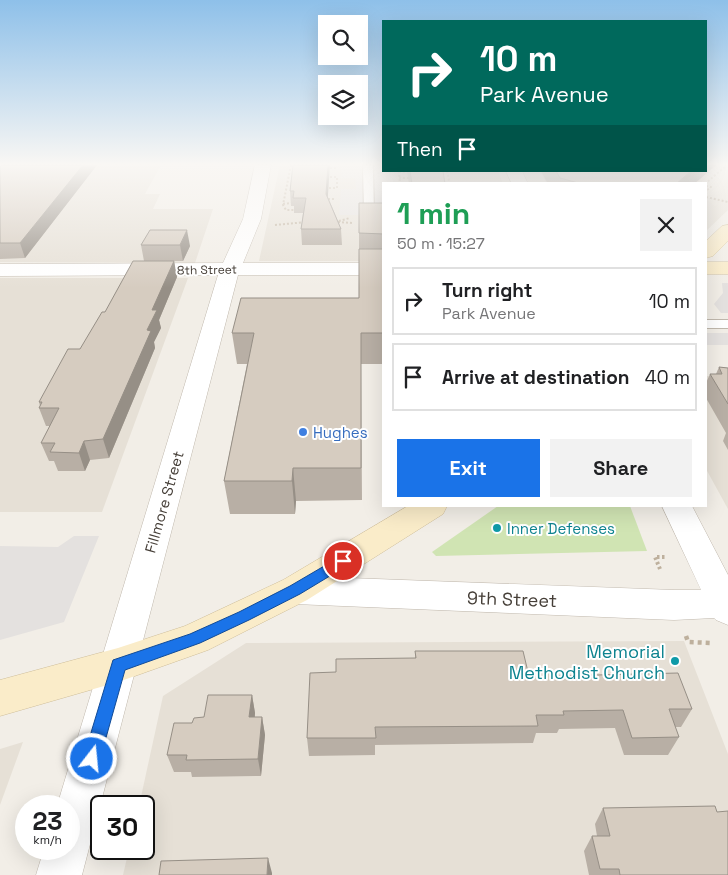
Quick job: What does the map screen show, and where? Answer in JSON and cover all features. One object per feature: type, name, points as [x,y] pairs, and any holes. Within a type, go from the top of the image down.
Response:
[{"type":"main road","points":[[707,251],[728,230]]},
{"type":"main road","points":[[707,268],[728,268]]},
{"type":"main road","points":[[0,698],[118,665],[194,638],[295,590],[430,507]]},
{"type":"street","name":"Fillmore Street","points":[[80,801],[230,269],[241,251],[255,206]]},
{"type":"street","name":"8th Street","points":[[0,270],[382,269]]},
{"type":"street","points":[[678,507],[727,605]]},
{"type":"street","name":"9th Street","points":[[295,590],[674,605],[727,605]]},
{"type":"street","points":[[59,875],[64,860]]},
{"type":"lane","points":[[369,206],[369,216]]},
{"type":"lane","points":[[707,324],[728,324]]},
{"type":"path","points":[[284,206],[286,210],[295,210]]},
{"type":"path","points":[[335,222],[355,217]]},
{"type":"path","points":[[270,226],[309,222]]},
{"type":"path","points":[[330,222],[354,223]]},
{"type":"path","points":[[655,557],[660,569]]},
{"type":"path","points":[[688,642],[712,643]]},
{"type":"shaded area","points":[[0,206],[154,206],[153,209],[213,209],[195,263],[0,262]]},
{"type":"shaded area","points":[[271,206],[382,206],[382,261],[259,261]]},
{"type":"shaded area","points":[[340,206],[382,206],[382,215],[339,215]]},
{"type":"shaded area","points":[[707,206],[728,206],[728,210],[707,230]]},
{"type":"shaded area","points":[[0,278],[188,278],[102,512],[0,512]]},
{"type":"shaded area","points":[[722,283],[728,283],[728,313],[721,313],[714,304],[723,293]]},
{"type":"shaded area","points":[[707,333],[728,333],[728,345],[707,345]]},
{"type":"shaded area","points":[[707,376],[728,376],[728,509],[707,471]]},
{"type":"shaded area","points":[[74,536],[99,536],[64,622],[0,640],[0,546],[58,547]]},
{"type":"shaded area","points":[[684,641],[728,754],[728,875],[123,875],[126,860],[155,860],[155,795],[141,795],[163,696],[246,643]]},
{"type":"shaded area","points":[[23,742],[0,805],[0,749]]},
{"type":"green space","points":[[497,507],[630,507],[647,551],[436,556],[432,552]]},
{"type":"building","points":[[0,206],[50,206],[20,243],[0,243]]},
{"type":"building","points":[[305,206],[331,206],[341,229],[301,229]]},
{"type":"building","points":[[359,206],[382,206],[382,234],[359,233]]},
{"type":"building","points":[[150,230],[187,230],[180,245],[141,245]]},
{"type":"building","name":"Hughes","points":[[359,249],[382,249],[382,333],[361,333],[361,468],[293,468],[292,481],[224,481],[254,333],[232,333],[241,298],[359,298]]},
{"type":"building","points":[[133,261],[174,261],[152,310],[157,310],[147,330],[151,331],[103,439],[84,441],[79,453],[50,452],[55,443],[41,443],[59,408],[39,408],[42,402],[39,402],[68,349],[80,349],[102,312],[105,312]]},
{"type":"building","points":[[719,367],[728,368],[728,404],[710,374],[722,374]]},
{"type":"building","points":[[415,651],[523,651],[528,672],[554,672],[555,676],[678,673],[692,709],[669,709],[679,737],[632,738],[623,710],[563,711],[564,715],[536,715],[538,726],[375,727],[376,738],[307,738],[310,673],[336,672],[336,659],[416,658]]},
{"type":"building","points":[[208,695],[252,695],[249,717],[262,717],[258,759],[186,760],[187,755],[167,755],[174,723],[192,723],[194,718],[204,717]]},
{"type":"building","points":[[715,806],[717,812],[728,811],[728,875],[620,875],[619,869],[600,869],[592,836],[610,836],[603,808]]},
{"type":"building","points":[[268,858],[267,875],[159,875],[161,861]]},
{"type":"place","name":"Hughes","points":[[303,432]]},
{"type":"place","name":"Inner Defenses","points":[[497,528]]},
{"type":"place","name":"Memorial Methodist Church","points":[[675,661]]},
{"type":"route","points":[[92,759],[118,665],[194,638],[244,616],[295,590],[343,561]]}]
